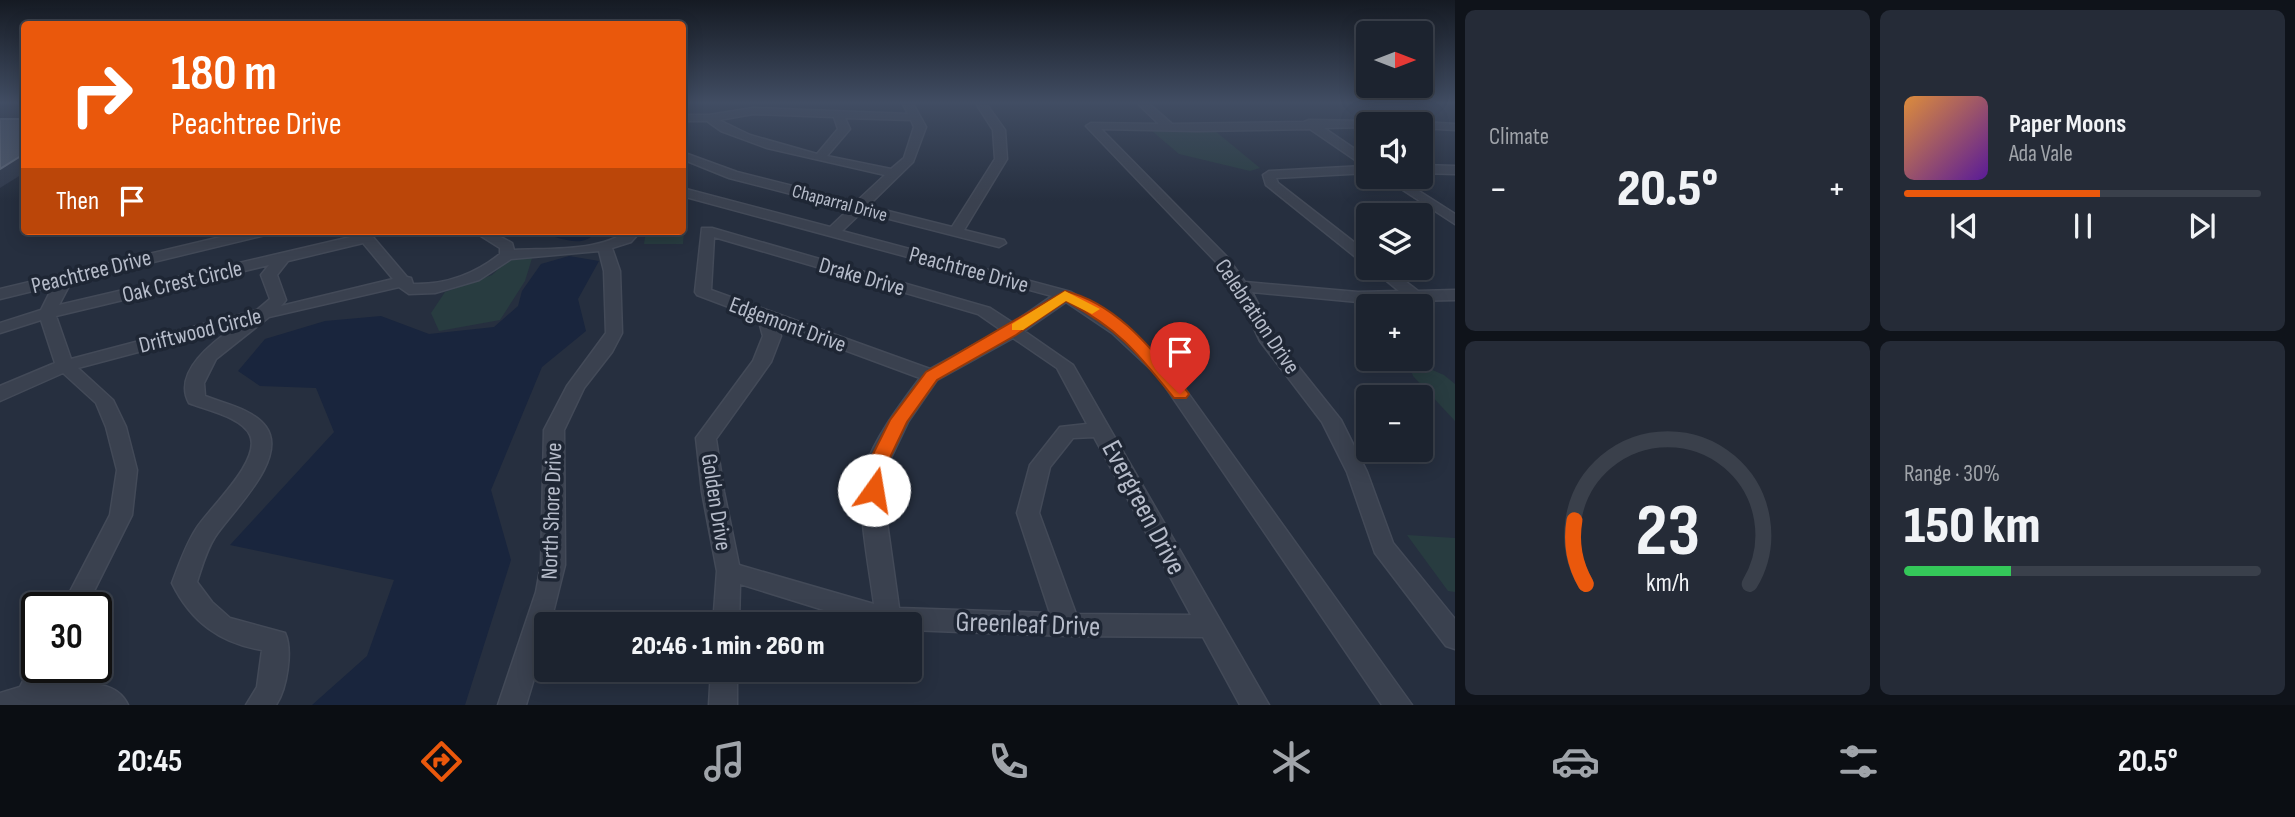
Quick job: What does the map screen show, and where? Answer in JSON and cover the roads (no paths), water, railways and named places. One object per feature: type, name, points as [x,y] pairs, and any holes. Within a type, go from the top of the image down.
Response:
[{"type":"street","points":[[744,135],[820,157],[895,174]]},
{"type":"street","points":[[820,157],[839,135]]},
{"type":"street","points":[[833,232],[909,159],[918,135]]},
{"type":"street","points":[[955,233],[1002,159],[1000,135]]},
{"type":"street","name":"Celebration Drive","points":[[1101,135],[1223,261],[1241,286],[1269,341],[1331,420],[1357,472],[1383,547],[1455,638]]},
{"type":"street","points":[[1327,135],[1356,155]]},
{"type":"street","name":"Chaparral Drive","points":[[686,157],[733,175],[999,243]]},
{"type":"street","points":[[1433,169],[1455,170]]},
{"type":"street","points":[[1356,170],[1269,175],[1272,184],[1356,250]]},
{"type":"street","points":[[1407,189],[1455,220]]},
{"type":"street","name":"Peachtree Drive","points":[[686,193],[1065,295],[1115,324],[1133,338],[1164,372],[1398,705]]},
{"type":"street","name":"Edgemont Drive","points":[[707,231],[703,292],[931,376]]},
{"type":"street","name":"Drake Drive","points":[[707,231],[984,311],[1000,320],[1011,332]]},
{"type":"street","name":"Peachtree Drive","points":[[0,294],[67,275],[246,235]]},
{"type":"street","name":"Oak Crest Circle","points":[[0,328],[47,313],[284,257],[361,235]]},
{"type":"street","points":[[366,235],[406,281],[409,289],[429,290],[488,269],[507,255],[605,248],[632,235]]},
{"type":"street","points":[[487,235],[507,246],[507,255]]},
{"type":"street","name":"North Shore Drive","points":[[512,705],[548,592],[553,565],[554,430],[576,386],[606,348],[614,333],[612,271],[605,248]]},
{"type":"street","points":[[260,705],[270,691],[276,641],[237,636],[205,614],[184,583],[203,536],[256,466],[263,446],[261,433],[253,424],[196,399],[193,386],[197,371],[228,340],[268,312],[278,300],[269,275],[284,257]]},
{"type":"street","points":[[67,275],[47,313],[65,366],[104,400],[116,427],[127,470],[121,514],[82,592]]},
{"type":"street","points":[[1393,280],[1411,294]]},
{"type":"street","name":"Driftwood Circle","points":[[0,395],[15,385],[65,366],[268,312],[406,281]]},
{"type":"street","points":[[1241,286],[1356,297]]},
{"type":"street","points":[[887,612],[874,508],[874,472],[899,420],[931,376],[1011,332],[1065,295]]},
{"type":"street","points":[[1433,296],[1455,295]]},
{"type":"street","name":"Golden Drive","points":[[727,612],[729,571],[713,492],[706,438],[762,362],[772,336],[766,316]]},
{"type":"street","name":"Evergreen Drive","points":[[1011,332],[1064,365],[1103,430],[1255,705]]},
{"type":"street","points":[[1067,625],[1028,513],[1040,465],[1067,432],[1103,430]]},
{"type":"street","name":"Greenleaf Drive","points":[[729,571],[864,612]]},
{"type":"street","name":"Greenleaf Drive","points":[[922,619],[1067,625],[1209,626]]},
{"type":"street","points":[[723,705],[724,682]]},
{"type":"street","points":[[29,697],[36,683]]},
{"type":"street","points":[[3,705],[29,697],[107,698],[114,705]]},
{"type":"water","points":[[545,235],[593,235],[585,240],[570,241]]},
{"type":"water","points":[[569,256],[599,261],[578,299],[586,331],[542,367],[491,490],[511,560],[465,705],[312,705],[367,656],[394,580],[230,545],[334,432],[316,388],[260,386],[238,371],[265,339],[325,321],[381,316],[429,334],[494,327],[518,306],[522,291],[541,264]]}]
